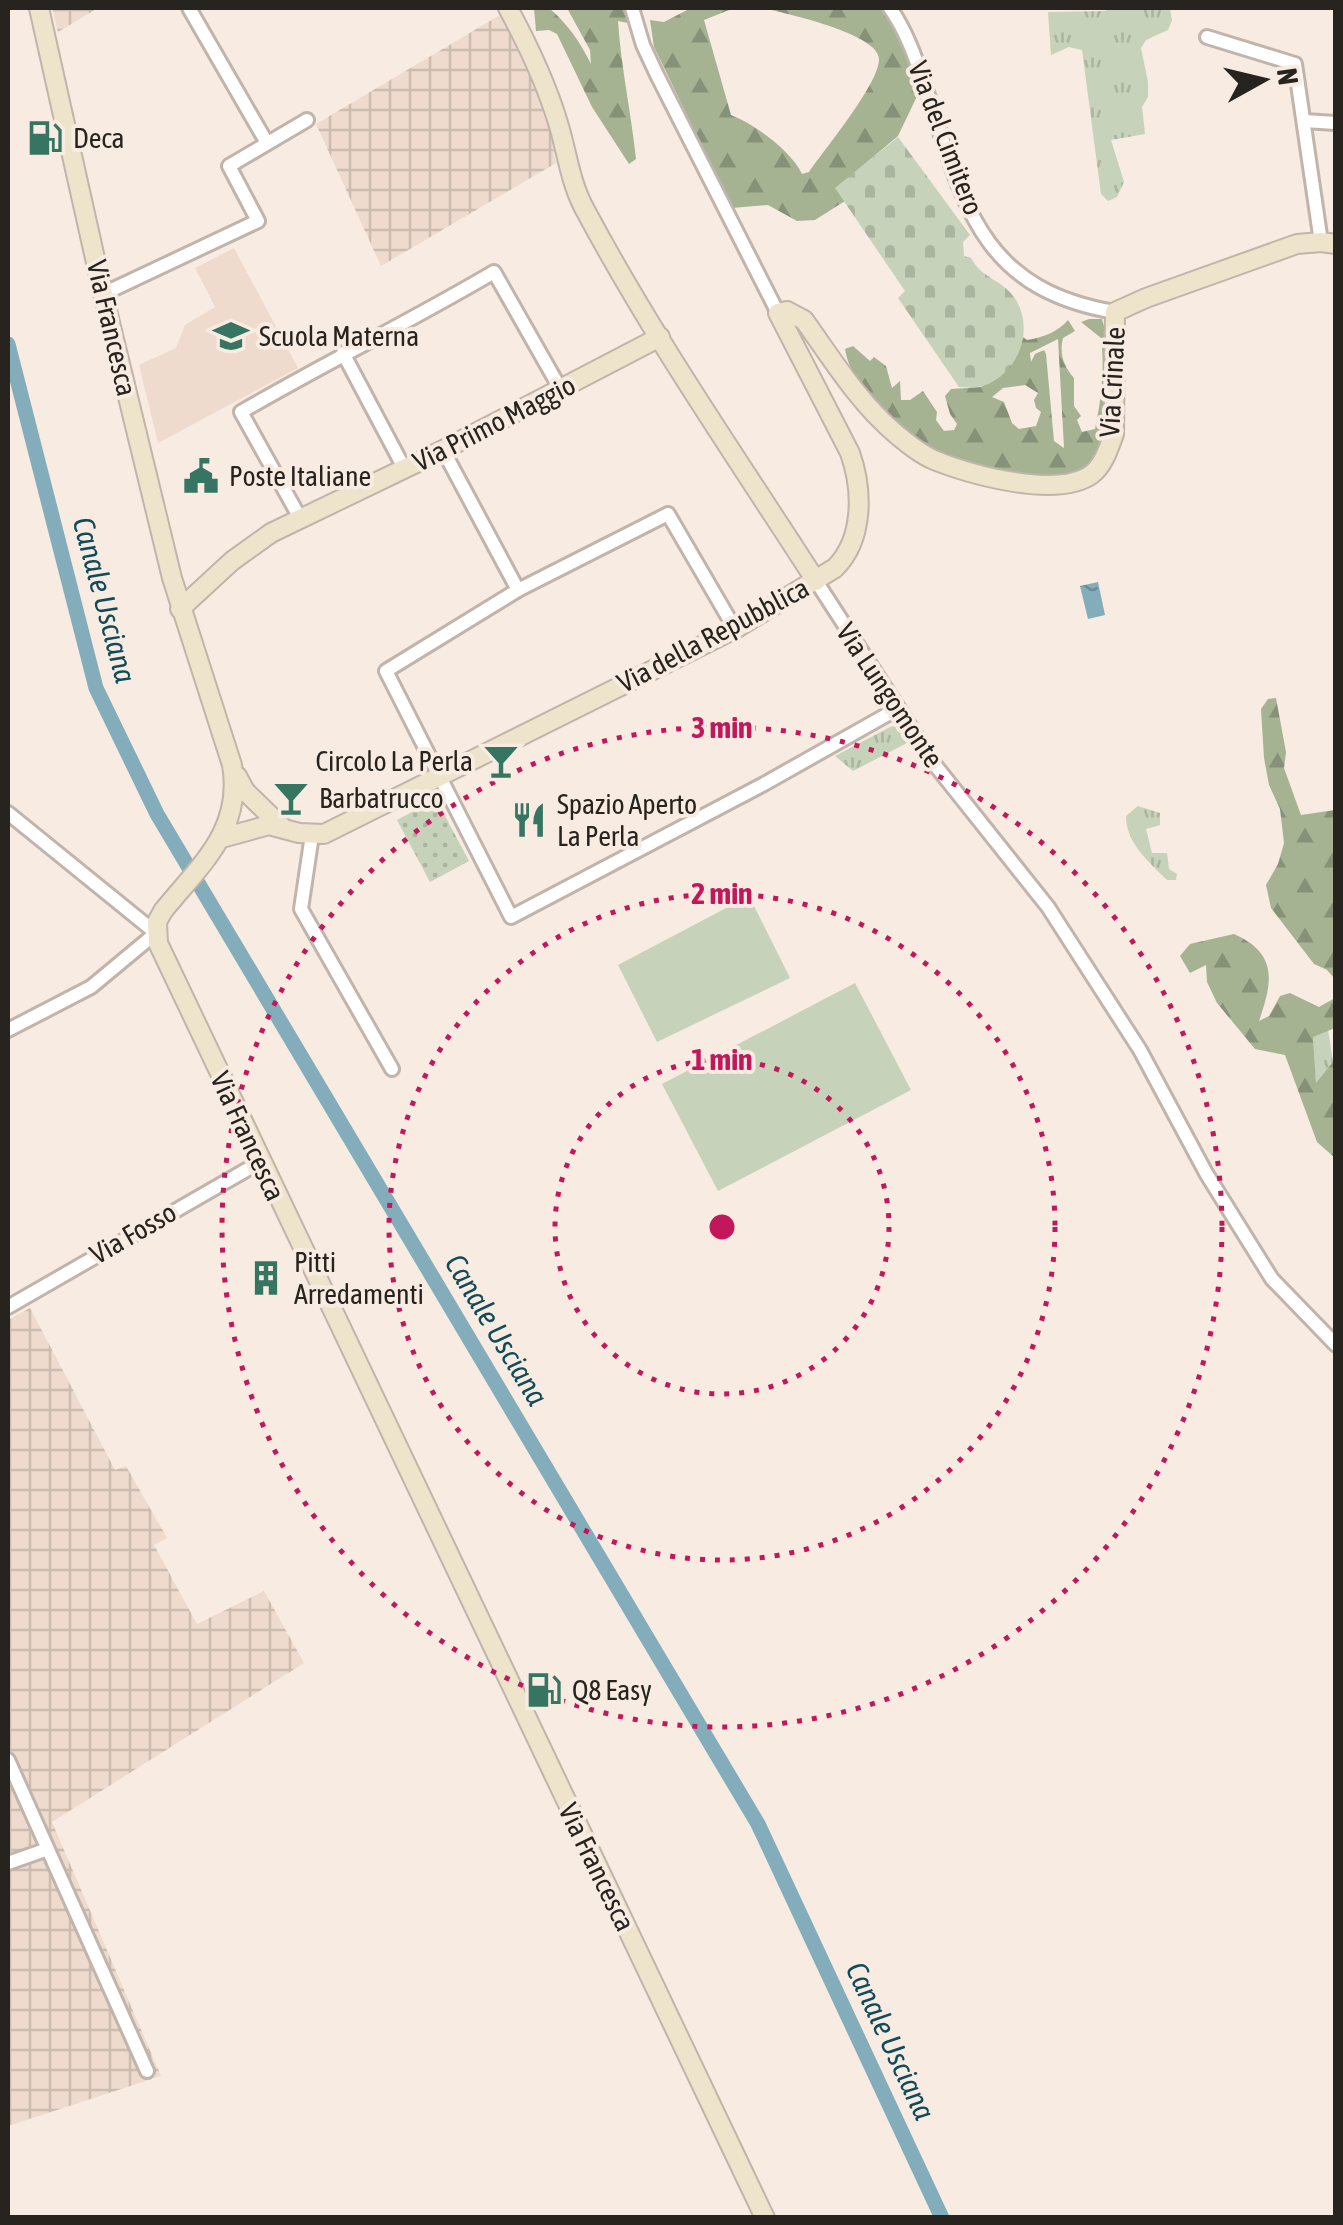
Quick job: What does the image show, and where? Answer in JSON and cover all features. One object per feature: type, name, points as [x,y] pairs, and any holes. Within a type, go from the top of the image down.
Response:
[{"type":"street","name":"Via Francesca","points":[[39,8],[103,294],[180,609],[232,765],[235,786],[232,811],[222,838],[163,911],[156,933],[163,958],[765,2218]]},
{"type":"street","points":[[189,8],[267,143]]},
{"type":"street","name":"Via Lungomonte","points":[[508,8],[546,90],[581,202],[656,333],[935,765],[1048,907],[1140,1050],[1223,1202],[1272,1279],[1336,1344]]},
{"type":"street","name":"Via della Repubblica","points":[[312,835],[324,834],[735,629],[816,581],[843,560],[852,544],[858,514],[857,478],[850,453],[703,171],[643,45],[636,8]]},
{"type":"street","name":"Via del Cimitero","points":[[890,8],[913,50],[970,212],[996,252],[1015,273],[1054,297],[1115,312]]},
{"type":"street","points":[[1207,37],[1295,64],[1328,243]]},
{"type":"street","points":[[103,294],[258,222],[228,166],[307,120]]},
{"type":"street","points":[[1304,122],[1336,123]]},
{"type":"street","name":"Via Crinale","points":[[778,314],[787,312],[804,320],[868,407],[912,448],[961,470],[1050,484],[1079,480],[1094,472],[1108,452],[1114,434],[1115,312],[1297,244],[1328,243]]},
{"type":"street","points":[[300,518],[241,412],[494,272],[561,390]]},
{"type":"street","name":"Via Primo Maggio","points":[[180,609],[251,546],[561,390],[656,333]]},
{"type":"street","points":[[343,353],[404,468]]},
{"type":"street","points":[[443,450],[518,590]]},
{"type":"street","points":[[735,629],[668,514],[518,590],[386,671],[511,918],[897,709]]},
{"type":"street","points":[[232,765],[245,792],[273,822]]},
{"type":"street","points":[[232,811],[312,835],[302,909],[392,1069]]},
{"type":"street","points":[[8,813],[156,933],[91,987],[8,1030]]},
{"type":"street","points":[[222,838],[273,822]]},
{"type":"street","name":"Via Fosso","points":[[8,1307],[260,1162]]},
{"type":"street","points":[[8,1760],[147,2071]]},
{"type":"street","points":[[8,1863],[45,1850]]},
{"type":"shaded area","points":[[52,8],[98,8],[58,32]]},
{"type":"shaded area","points":[[500,15],[533,81],[549,125],[556,163],[381,266],[316,124]]},
{"type":"shaded area","name":"Scuola Materna","points":[[234,248],[298,368],[158,443],[139,365],[176,348],[185,325],[215,307],[195,268]]},
{"type":"shaded area","points":[[30,1308],[115,1470],[126,1466],[167,1538],[154,1545],[197,1624],[264,1591],[304,1663],[52,1822],[161,2076],[8,2126],[8,1320]]},
{"type":"green space","points":[[534,8],[549,8],[556,14],[591,64],[590,50],[567,8],[624,8],[628,23],[618,21],[636,159],[629,164],[592,107],[557,34],[536,31]]},
{"type":"green space","points":[[691,8],[734,8],[704,20],[731,115],[772,140],[802,174],[809,172],[850,117],[870,85],[879,60],[865,42],[849,33],[763,8],[885,8],[893,19],[919,92],[898,136],[836,188],[845,201],[815,220],[797,221],[768,205],[732,208],[654,47],[650,20],[664,22]]},
{"type":"green space","points":[[1170,8],[1172,20],[1168,30],[1146,40],[1141,48],[1148,82],[1148,97],[1142,107],[1145,134],[1111,140],[1124,182],[1117,197],[1108,201],[1101,194],[1082,50],[1069,47],[1051,55],[1048,12]]},
{"type":"green space","points":[[898,137],[970,235],[963,242],[964,256],[1005,287],[1021,312],[1024,325],[1019,351],[1005,372],[983,386],[959,387],[898,298],[905,291],[835,188]]},
{"type":"green space","points":[[1102,319],[1109,344],[1105,444],[1088,469],[1059,475],[1001,473],[972,466],[920,440],[896,422],[865,389],[852,371],[845,349],[853,346],[870,361],[874,357],[886,366],[892,388],[900,381],[901,400],[910,400],[923,391],[944,431],[954,430],[957,424],[945,396],[951,389],[981,387],[1023,337],[1027,340],[1044,336],[1068,320],[1075,331],[1063,338],[1062,355],[1074,378],[1074,406],[1081,416],[1077,420],[1082,432],[1095,429],[1103,361],[1101,338],[1081,322]],"holes":[[[1058,339],[1064,448],[1054,441],[1046,354],[1044,350],[1035,354],[1031,362],[1030,353]],[[1025,385],[1038,393],[1034,400],[1041,412],[1036,426],[1019,429],[1012,423],[1004,402],[992,397],[1003,388]]]},
{"type":"green space","points":[[1276,698],[1286,752],[1284,768],[1301,815],[1335,810],[1335,979],[1314,964],[1271,908],[1266,885],[1284,843],[1280,809],[1269,785],[1264,758],[1261,709],[1268,699]]},
{"type":"green space","points":[[892,726],[898,728],[907,743],[853,771],[835,756]]},
{"type":"green space","points":[[436,799],[469,861],[430,882],[397,820]]},
{"type":"green space","points":[[1138,806],[1160,813],[1160,825],[1146,829],[1152,853],[1167,853],[1169,869],[1177,874],[1176,880],[1167,880],[1134,843],[1126,816]]},
{"type":"green space","points":[[749,896],[790,978],[657,1042],[618,965]]},
{"type":"green space","points":[[1234,934],[1249,942],[1265,960],[1269,982],[1259,1021],[1269,1016],[1280,996],[1290,993],[1319,1007],[1335,998],[1335,1028],[1313,1037],[1316,1083],[1333,1062],[1335,1158],[1317,1142],[1285,1055],[1255,1049],[1217,1003],[1207,982],[1206,965],[1190,973],[1180,956],[1190,944]]},
{"type":"green space","points":[[855,983],[911,1090],[718,1191],[662,1084]]},
{"type":"green space","points":[[1328,1029],[1333,1062],[1316,1085],[1313,1036]]},
{"type":"water","points":[[1098,582],[1105,615],[1088,619],[1080,586]]},
{"type":"waterway","name":"Canale Usciana","points":[[8,344],[96,688],[157,814],[758,1824],[942,2218]]},
{"type":"place","name":"Deca","points":[[45,138]]},
{"type":"place","name":"Scuola Materna","points":[[231,336]]},
{"type":"place","name":"Poste Italiane","points":[[201,476]]},
{"type":"place","name":"Circolo La Perla","points":[[501,761]]},
{"type":"place","name":"Barbatrucco","points":[[291,798]]},
{"type":"place","name":"Spazio Aperto La Perla","points":[[529,820]]},
{"type":"place","name":"Pitti Arredamenti","points":[[266,1278]]},
{"type":"place","name":"Q8 Easy","points":[[544,1690]]}]
